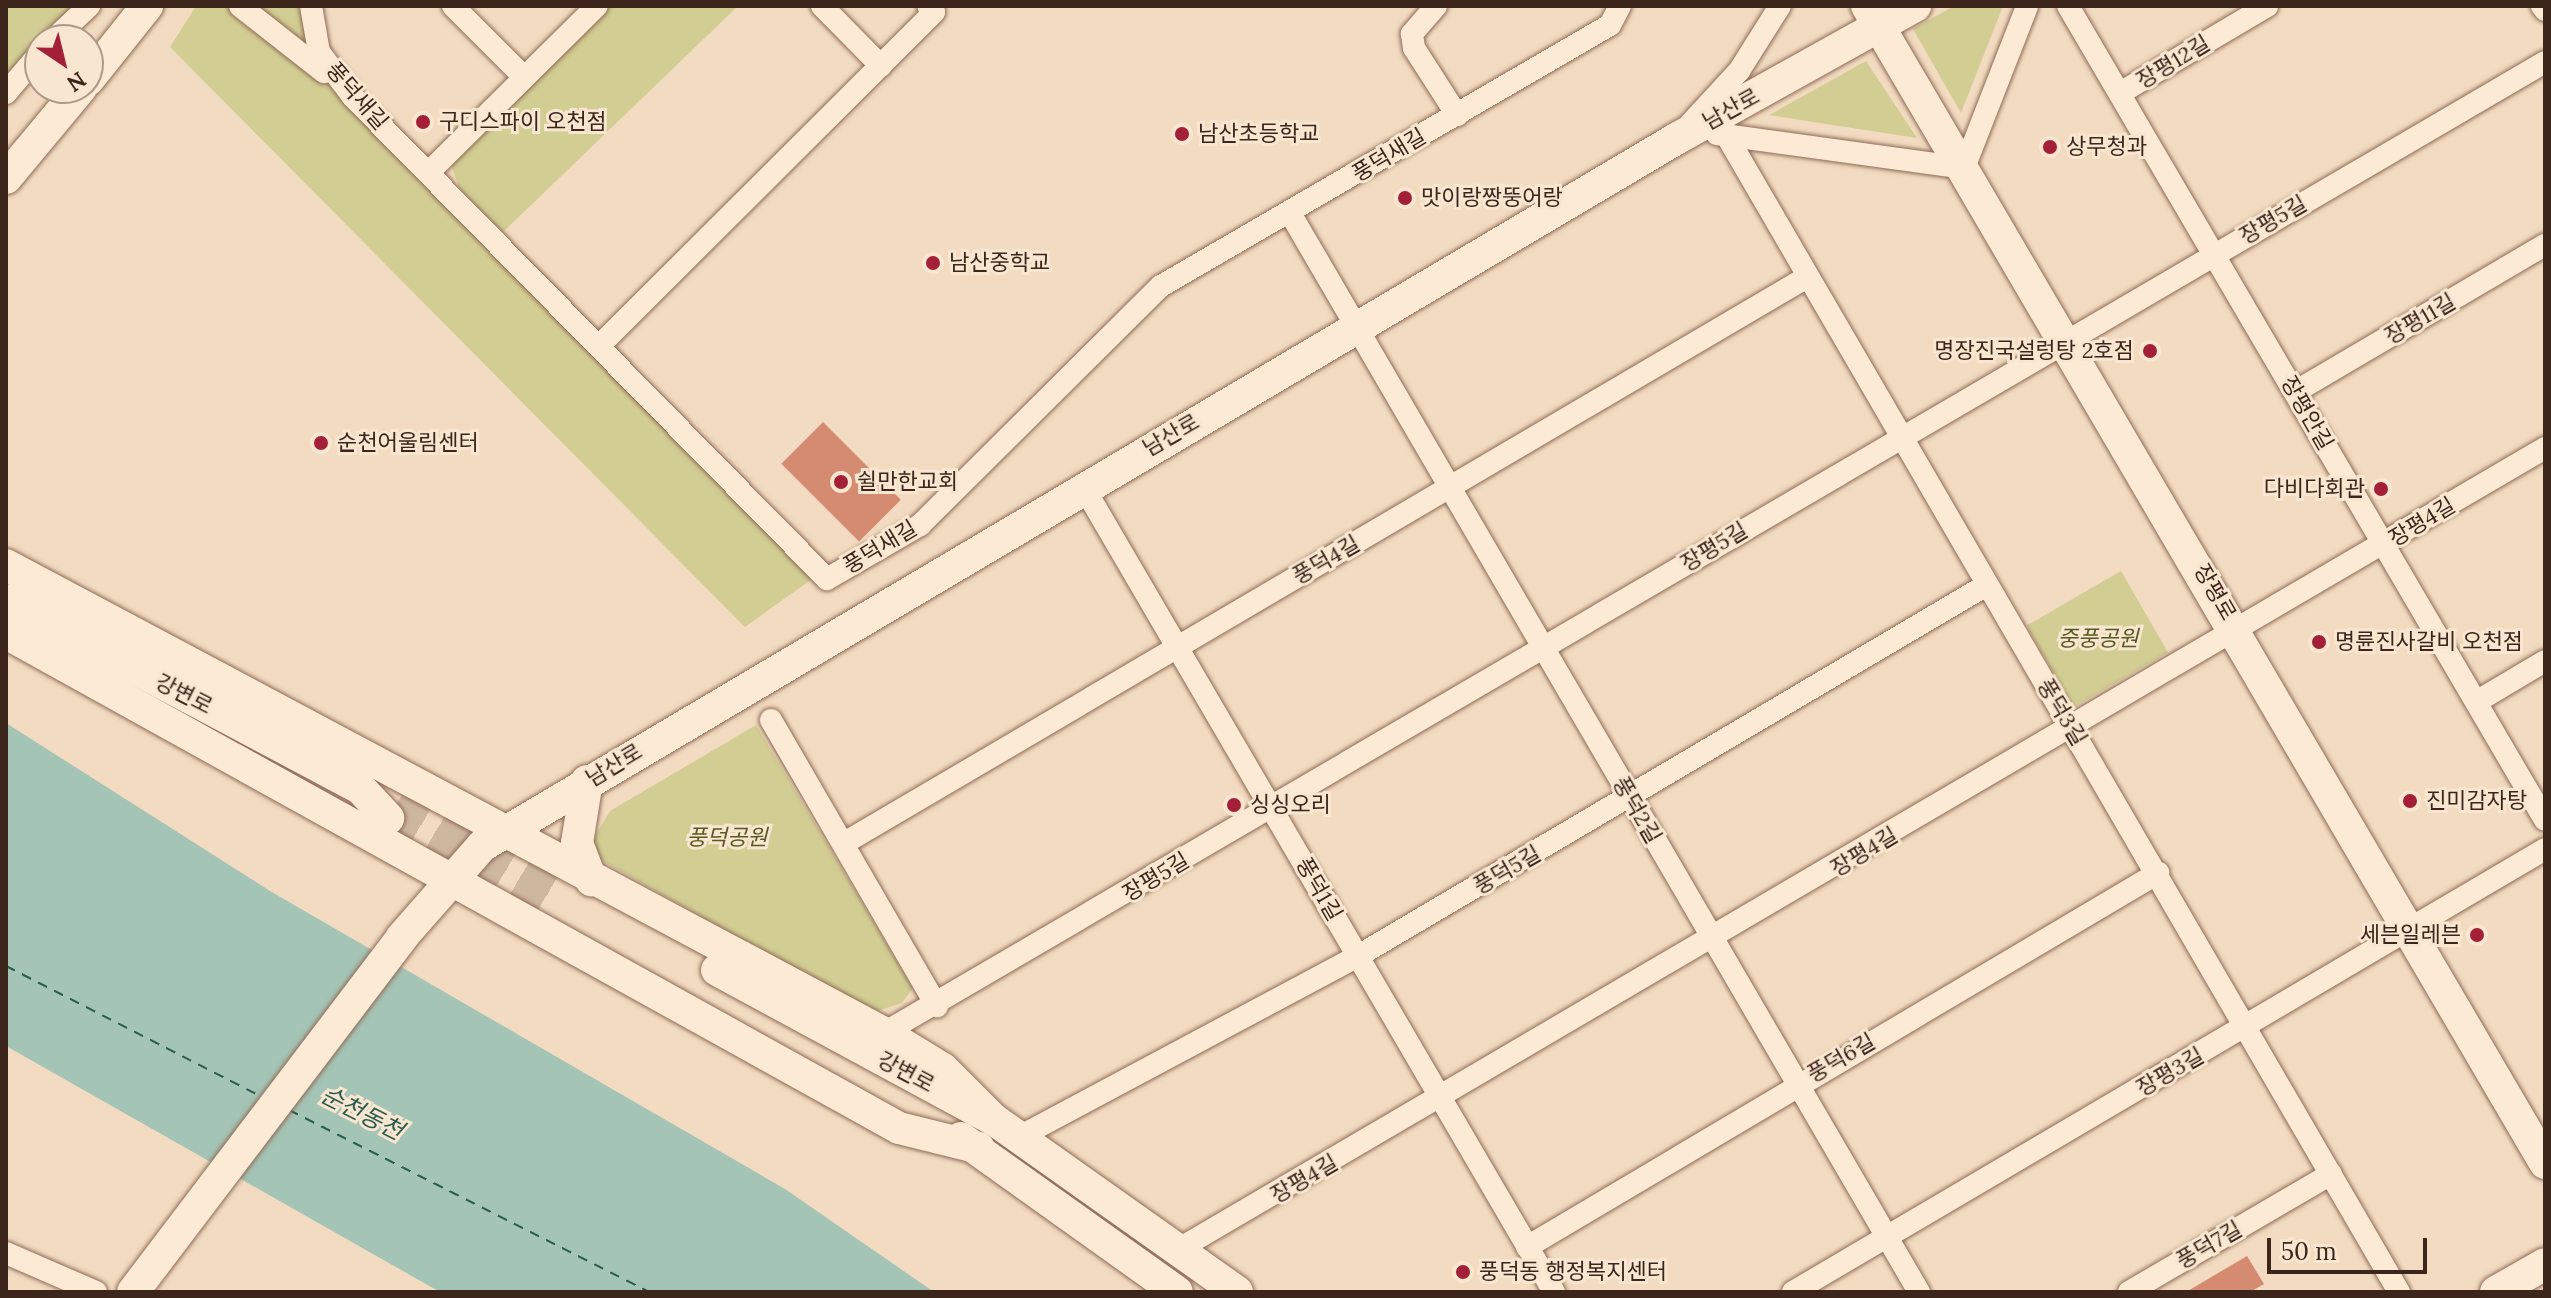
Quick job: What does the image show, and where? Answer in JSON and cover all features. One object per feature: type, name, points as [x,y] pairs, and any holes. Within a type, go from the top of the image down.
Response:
[{"type":"main road","points":[[104,60],[147,6]]},
{"type":"main road","name":"남산로","points":[[133,1292],[447,883],[503,832],[1083,486],[1676,139],[1874,15],[1915,6]]},
{"type":"main road","name":"장평로","points":[[1874,15],[2413,930],[2545,1163]]},
{"type":"main road","points":[[6,178],[68,104]]},
{"type":"main road","points":[[6,565],[591,880],[884,1033],[943,1069],[1006,1128]]},
{"type":"main road","name":"강변로","points":[[6,600],[395,807]]},
{"type":"main road","points":[[6,633],[447,883],[899,1128],[979,1148]]},
{"type":"main road","points":[[587,781],[577,843],[591,880]]},
{"type":"main road","name":"강변로","points":[[1177,1292],[979,1148],[548,894],[1006,1128],[1237,1292]]},
{"type":"main road","points":[[2496,1292],[2545,1264]]},
{"type":"street","points":[[70,24],[89,6]]},
{"type":"street","points":[[240,6],[353,97]]},
{"type":"street","points":[[259,19],[288,20],[311,6]]},
{"type":"street","name":"풍덕새길","points":[[311,6],[319,52],[353,97],[601,344],[827,579],[920,525],[1161,286],[1610,25],[1620,6]]},
{"type":"street","points":[[453,6],[524,77]]},
{"type":"street","points":[[429,172],[597,6]]},
{"type":"street","points":[[822,6],[881,66]]},
{"type":"street","points":[[601,344],[934,12],[928,6]]},
{"type":"street","points":[[1436,6],[1412,34],[1414,48],[1457,115]]},
{"type":"street","points":[[1676,139],[1739,71],[1780,6]]},
{"type":"street","points":[[1676,139],[1725,133],[1964,168],[2027,6]]},
{"type":"street","name":"장평안길","points":[[2068,6],[2545,820]]},
{"type":"street","name":"장평12길","points":[[2120,93],[2267,6]]},
{"type":"street","name":"장평5길","points":[[884,1033],[937,1006],[2545,62]]},
{"type":"street","points":[[6,93],[14,74]]},
{"type":"street","name":"풍덕3길","points":[[1725,133],[1985,586],[2158,873],[2399,1292]]},
{"type":"street","name":"풍덕2길","points":[[1290,213],[1919,1292]]},
{"type":"street","name":"장평11길","points":[[2295,392],[2545,245]]},
{"type":"street","name":"풍덕4길","points":[[846,842],[1807,277]]},
{"type":"street","name":"장평4길","points":[[1179,1249],[1440,1102],[2545,448]]},
{"type":"street","name":"풍덕1길","points":[[1083,486],[1179,646],[1440,1102],[1554,1292]]},
{"type":"street","name":"풍덕5길","points":[[1006,1128],[1358,956],[1985,586]]},
{"type":"street","points":[[2476,702],[2545,661]]},
{"type":"street","points":[[771,720],[846,842],[937,1006]]},
{"type":"street","name":"장평3길","points":[[1793,1292],[2413,930],[2545,849]]},
{"type":"street","name":"풍덕6길","points":[[1527,1247],[1797,1084],[2158,873]]},
{"type":"street","name":"풍덕7길","points":[[2129,1292],[2331,1174]]},
{"type":"street","points":[[6,1253],[96,1292]]},
{"type":"green space","points":[[6,6],[75,6],[58,24],[24,24],[24,59],[6,78]]},
{"type":"green space","points":[[196,6],[308,6],[327,80],[347,106],[816,576],[745,627],[170,47]]},
{"type":"green space","points":[[603,6],[738,6],[503,232],[459,188],[450,161]]},
{"type":"green space","points":[[1954,6],[2003,6],[1961,113],[1913,29]]},
{"type":"green space","points":[[1866,61],[1917,138],[1769,115]]},
{"type":"green space","name":"중풍공원","points":[[2121,571],[2168,652],[2074,707],[2027,626]]},
{"type":"green space","name":"풍덕공원","points":[[756,725],[913,988],[902,1003],[871,1013],[594,856],[593,839],[610,811]]},
{"type":"water","name":"순천동천","points":[[6,723],[270,891],[785,1189],[934,1292],[440,1292],[6,1046]]},
{"type":"building","name":"쉴만한교회","points":[[823,422],[901,500],[859,542],[781,464]]},
{"type":"building","points":[[2247,1256],[2264,1284],[2250,1292],[2186,1292]]},
{"type":"ferry route","points":[[6,966],[262,1097]]},
{"type":"ferry route","points":[[289,1110],[649,1292]]},
{"type":"tunnel","points":[[401,796],[556,883]]},
{"type":"tunnel","points":[[388,818],[541,904]]},
{"type":"place","name":"구디스파이 오천점","points":[[423,122]]},
{"type":"place","name":"남산초등학교","points":[[1182,134]]},
{"type":"place","name":"상무청과","points":[[2050,147]]},
{"type":"place","name":"맛이랑짱뚱어랑","points":[[1405,198]]},
{"type":"place","name":"남산중학교","points":[[933,263]]},
{"type":"place","name":"명장진국설렁탕 2호점","points":[[2150,351]]},
{"type":"place","name":"순천어울림센터","points":[[321,443]]},
{"type":"place","name":"쉴만한교회","points":[[841,482]]},
{"type":"place","name":"다비다회관","points":[[2381,489]]},
{"type":"place","name":"명륜진사갈비 오천점","points":[[2319,642]]},
{"type":"place","name":"진미감자탕","points":[[2410,801]]},
{"type":"place","name":"싱싱오리","points":[[1234,805]]},
{"type":"place","name":"세븐일레븐","points":[[2477,935]]},
{"type":"place","name":"풍덕동 행정복지센터","points":[[1463,1272]]}]
